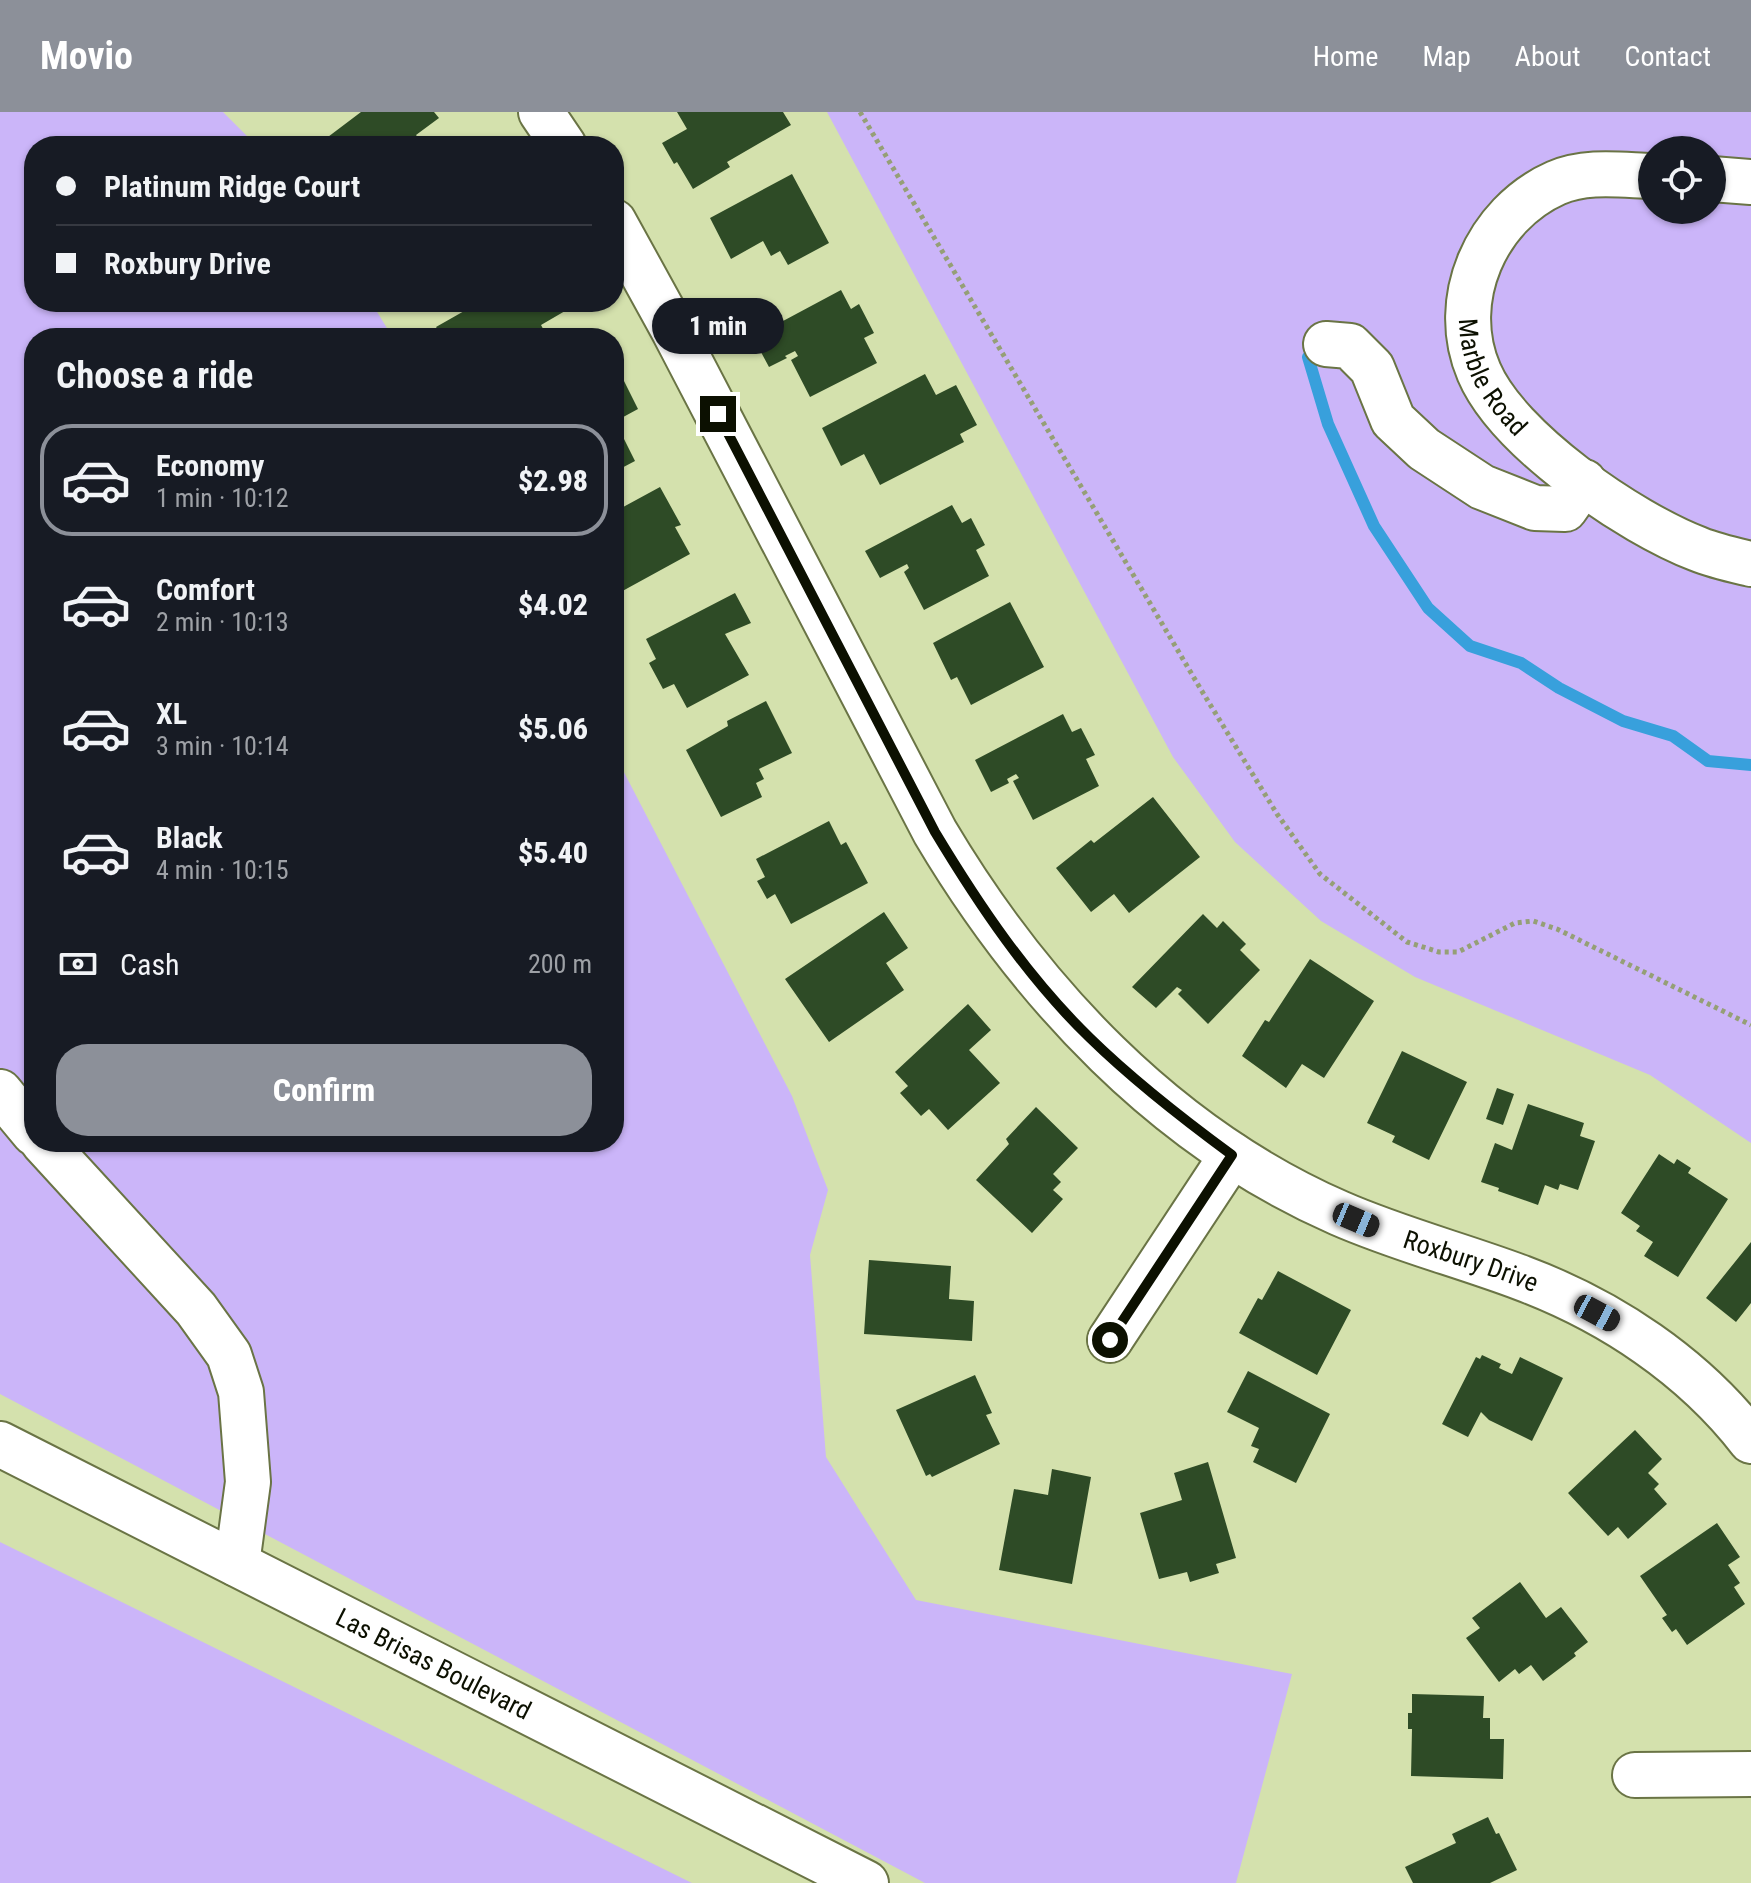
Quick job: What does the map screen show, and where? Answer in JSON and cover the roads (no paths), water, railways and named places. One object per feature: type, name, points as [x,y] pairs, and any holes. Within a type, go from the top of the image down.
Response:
[{"type":"street","points":[[541,112],[557,136]]},
{"type":"street","name":"Marble Road","points":[[1638,175],[1597,174],[1557,183],[1519,205],[1491,236],[1476,269],[1469,302],[1470,326],[1479,372],[1498,404],[1525,434],[1584,482],[1657,530],[1699,550],[1751,564]]},
{"type":"street","points":[[1726,180],[1751,182]]},
{"type":"street","name":"Roxbury Drive","points":[[624,240],[935,832],[1007,941],[1088,1036],[1178,1115],[1232,1155],[1280,1184],[1396,1237],[1522,1278],[1621,1326],[1661,1353],[1702,1388],[1751,1441]]},
{"type":"street","points":[[1326,344],[1350,346],[1372,368],[1393,420],[1424,449],[1482,487],[1535,508],[1565,509],[1584,482]]},
{"type":"street","points":[[0,1092],[24,1121]]},
{"type":"street","points":[[52,1152],[196,1309],[229,1355],[241,1392],[248,1482],[237,1564]]},
{"type":"street","points":[[1110,1340],[1232,1155]]},
{"type":"street","name":"Las Brisas Boulevard","points":[[0,1444],[866,1883]]},
{"type":"street","points":[[1635,1775],[1751,1774]]},
{"type":"waterway","points":[[1308,357],[1328,424],[1374,526],[1428,608],[1470,646],[1521,663],[1559,688],[1623,721],[1673,736],[1708,761],[1751,765]]}]
